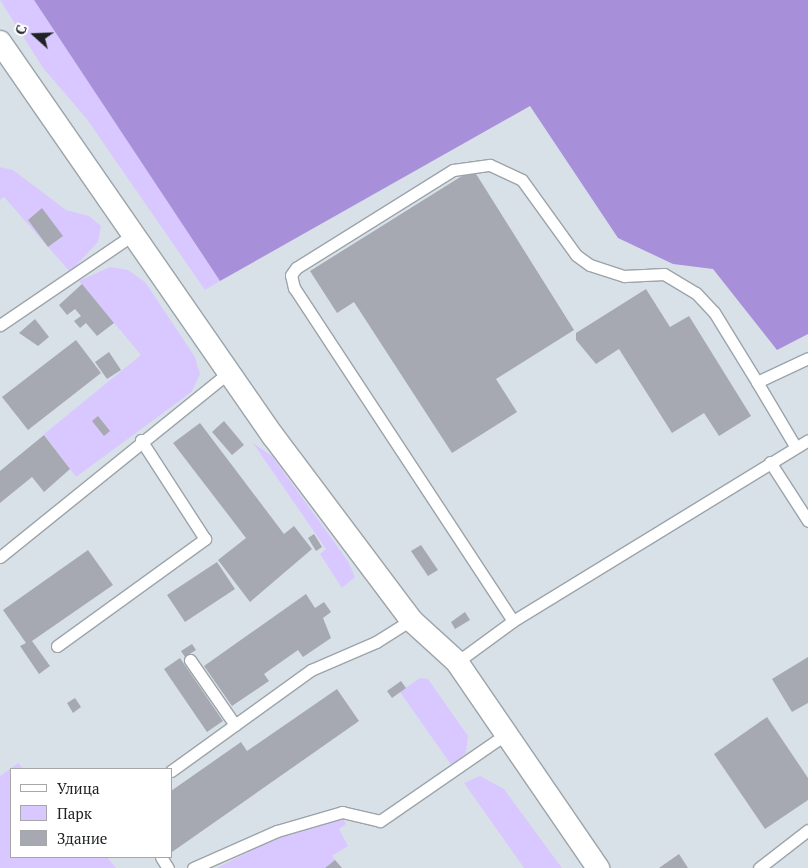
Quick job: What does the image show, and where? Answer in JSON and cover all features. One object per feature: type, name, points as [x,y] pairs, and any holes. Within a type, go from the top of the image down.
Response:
[{"type":"street","points":[[0,42],[229,372],[411,620],[457,662],[598,868]]},
{"type":"lane","points":[[514,621],[294,288],[291,275],[296,268],[453,170],[490,165],[522,180],[576,255],[590,265],[624,276],[664,274],[696,293],[714,312],[795,446]]},
{"type":"lane","points":[[0,325],[134,234]]},
{"type":"lane","points":[[757,382],[808,358]]},
{"type":"lane","points":[[0,557],[141,440],[229,372]]},
{"type":"lane","points":[[57,646],[205,539],[141,440]]},
{"type":"lane","points":[[457,662],[514,621],[795,446],[808,440]]},
{"type":"lane","points":[[770,462],[808,521]]},
{"type":"lane","points":[[172,770],[311,670],[376,642],[411,620]]},
{"type":"lane","points":[[190,660],[236,725]]},
{"type":"lane","points":[[192,868],[277,831],[342,812],[380,821],[506,734]]},
{"type":"lane","points":[[758,868],[808,830]]},
{"type":"green space","points":[[0,0],[34,0],[220,281],[205,290],[86,118],[43,68]]},
{"type":"green space","points":[[0,167],[13,170],[66,210],[89,216],[101,226],[98,242],[70,272],[48,247],[4,197],[0,200]],"holes":[[[42,209],[48,247],[28,220]]]},
{"type":"green space","points":[[110,267],[128,270],[145,282],[195,357],[200,374],[192,391],[76,477],[44,434],[141,355],[79,281]]},
{"type":"green space","points":[[253,443],[272,456],[348,561],[355,577],[342,588],[320,554],[326,549]]},
{"type":"green space","points":[[420,678],[428,679],[468,736],[466,753],[452,766],[400,692]]},
{"type":"green space","points":[[18,763],[22,768],[11,768]]},
{"type":"green space","points":[[10,769],[10,858],[108,858],[116,868],[0,868],[0,776]]},
{"type":"green space","points":[[480,776],[504,789],[562,868],[524,868],[464,783]]},
{"type":"green space","points":[[341,814],[346,824],[339,829],[348,846],[332,856],[342,868],[217,868],[286,832]]},
{"type":"shaded area","points":[[34,0],[808,0],[808,334],[777,350],[713,269],[673,264],[618,238],[530,106],[220,281]]},
{"type":"building","points":[[473,169],[574,330],[496,379],[517,412],[452,453],[354,302],[337,313],[310,271]]},
{"type":"building","points":[[42,208],[63,236],[48,247],[28,220]]},
{"type":"building","points":[[82,284],[114,323],[97,336],[86,323],[80,328],[74,321],[81,316],[75,309],[67,315],[59,305]]},
{"type":"building","points":[[646,289],[670,327],[689,316],[751,416],[719,436],[704,413],[672,433],[619,349],[596,364],[576,340],[576,333]]},
{"type":"building","points":[[35,319],[49,337],[38,346],[19,333]]},
{"type":"building","points":[[76,340],[101,373],[28,430],[2,397]]},
{"type":"building","points":[[109,352],[121,370],[107,379],[95,362]]},
{"type":"building","points":[[98,416],[110,431],[104,436],[92,421]]},
{"type":"building","points":[[224,421],[244,445],[232,455],[212,432]]},
{"type":"building","points":[[200,423],[284,534],[294,526],[312,549],[250,602],[218,560],[246,538],[173,443]]},
{"type":"building","points":[[44,435],[70,469],[44,492],[32,477],[0,503],[0,471]]},
{"type":"building","points":[[314,534],[322,547],[316,551],[308,538]]},
{"type":"building","points":[[421,545],[438,570],[428,576],[411,551]]},
{"type":"building","points":[[88,550],[113,585],[32,641],[50,666],[39,674],[20,646],[26,643],[3,610]]},
{"type":"building","points":[[217,562],[235,589],[185,622],[167,595]]},
{"type":"building","points":[[306,594],[315,608],[324,602],[331,612],[323,618],[331,638],[303,657],[298,650],[264,674],[269,681],[232,706],[204,666]]},
{"type":"building","points":[[465,612],[470,620],[455,629],[451,622]]},
{"type":"building","points":[[192,644],[196,650],[185,657],[181,651]]},
{"type":"building","points":[[808,657],[808,703],[792,712],[772,679]]},
{"type":"building","points":[[180,658],[223,721],[207,732],[164,669]]},
{"type":"building","points":[[401,681],[406,688],[392,698],[387,691]]},
{"type":"building","points":[[337,689],[359,721],[172,852],[172,790],[241,742],[247,751]]},
{"type":"building","points":[[75,698],[81,707],[73,713],[67,703]]},
{"type":"building","points":[[767,717],[808,778],[808,800],[765,829],[714,754]]},
{"type":"building","points":[[679,854],[688,868],[659,868]]},
{"type":"building","points":[[335,860],[342,868],[325,868]]}]
